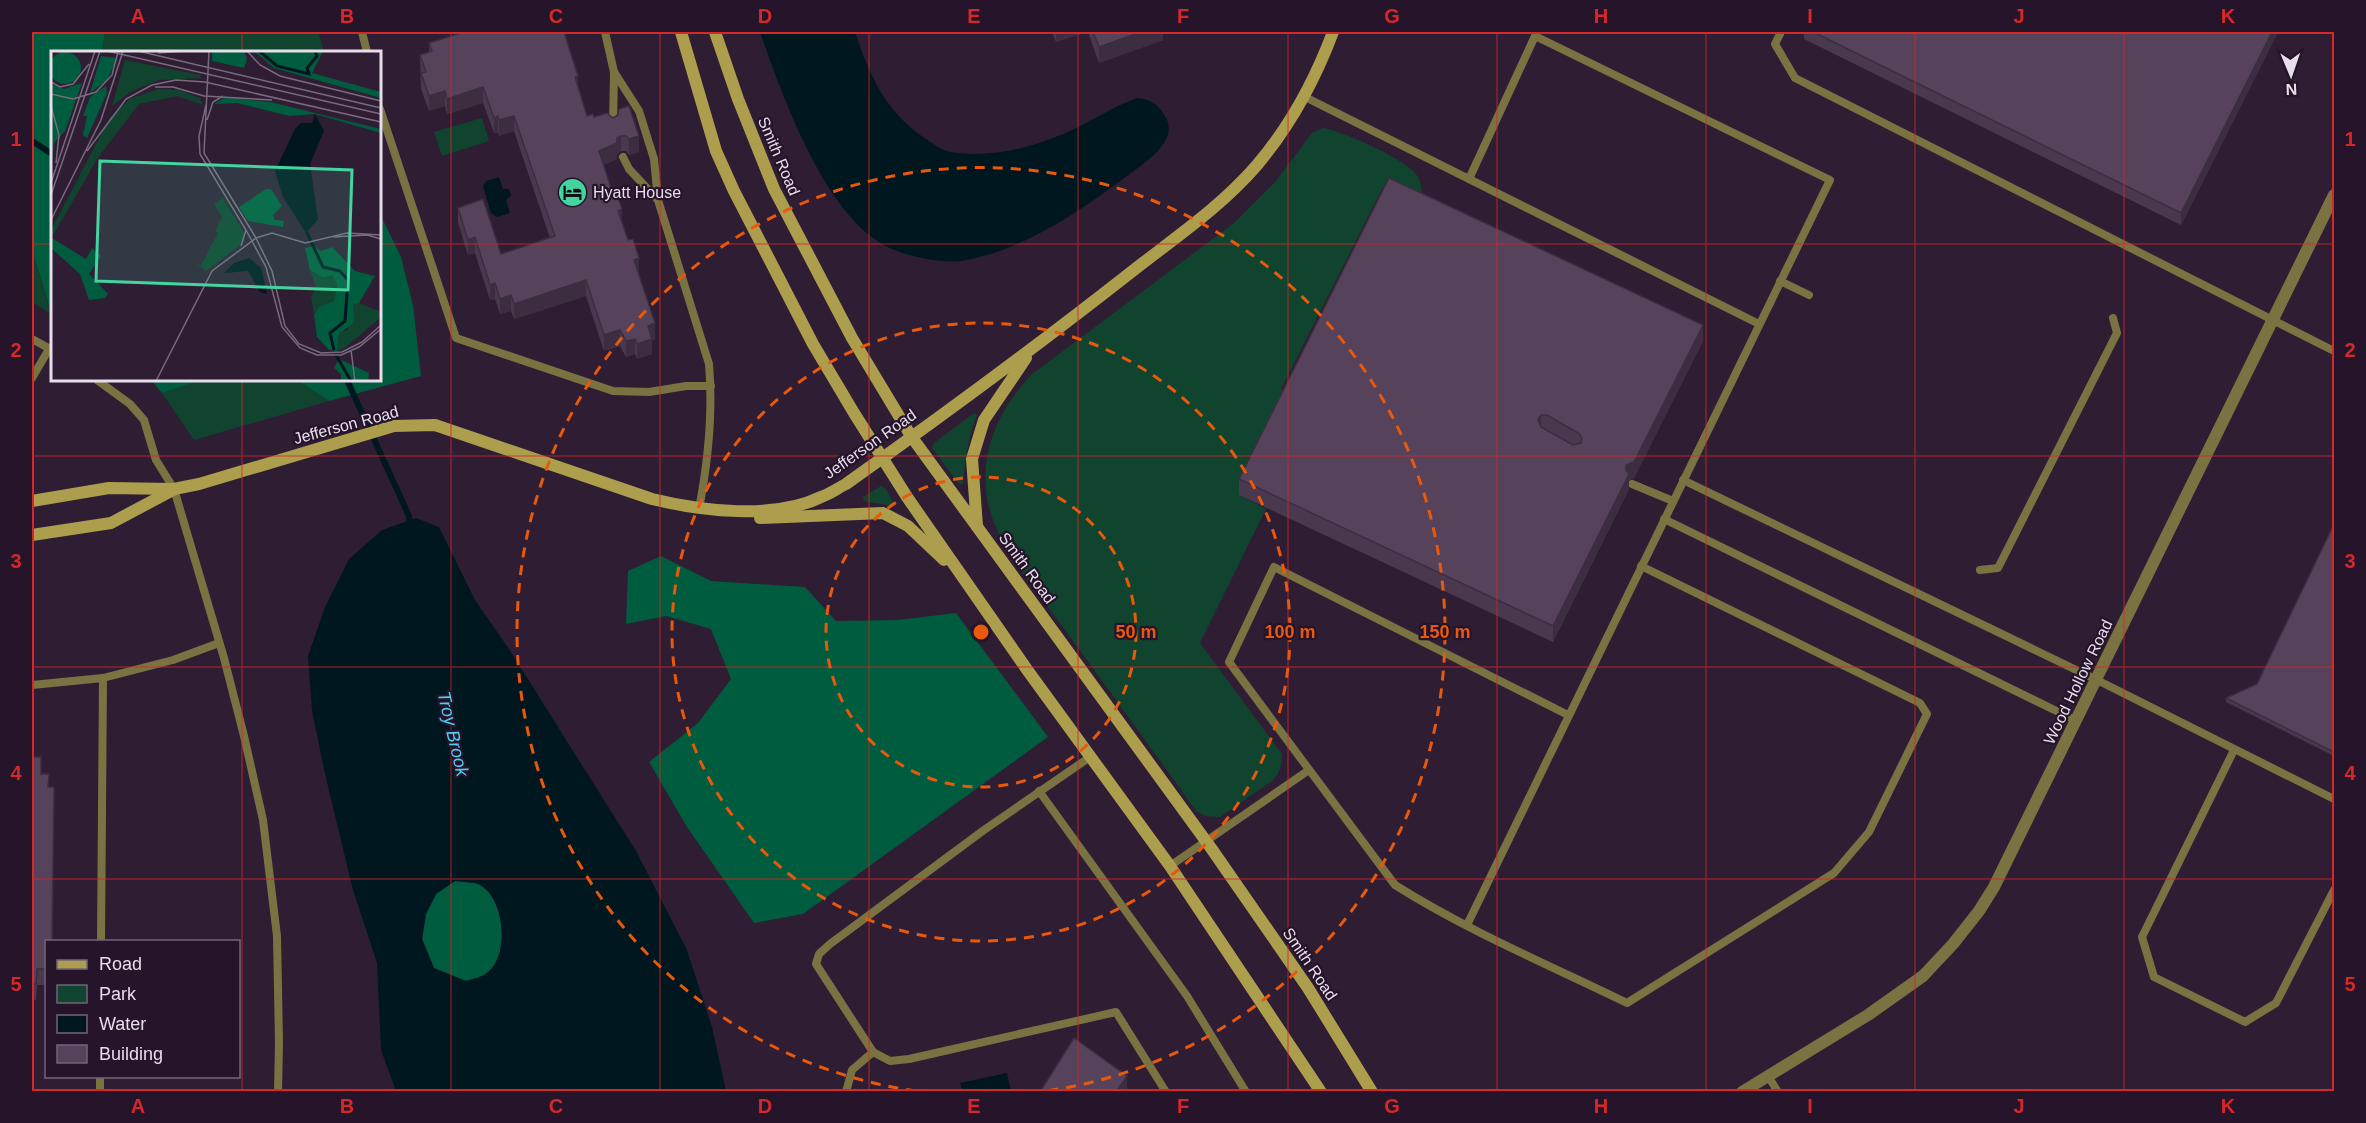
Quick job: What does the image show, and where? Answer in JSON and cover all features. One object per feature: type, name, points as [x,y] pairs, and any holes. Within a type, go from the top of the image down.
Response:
[{"type":"street","points":[[681,32],[716,151],[734,191],[813,344],[882,458],[964,579],[1170,866],[1321,1092]]},
{"type":"street","name":"Smith Road","points":[[714,32],[774,189],[852,338],[911,436],[1206,841],[1308,988],[1372,1092]]},
{"type":"street","name":"Jefferson Road","points":[[32,501],[109,488],[174,489],[199,484],[394,426],[435,425],[652,499],[699,509],[729,511],[795,506],[820,498],[846,484],[1030,352],[1227,196],[1270,149],[1305,97],[1332,32]]},
{"type":"street","name":"Wood Hollow Road","points":[[1742,1092],[1868,1016],[1923,976],[1953,944],[1979,911],[1994,887],[2077,721],[2334,195]]},
{"type":"street","points":[[977,527],[972,459],[984,420],[1030,352]]},
{"type":"street","name":"Jefferson Road","points":[[32,535],[111,523],[174,489]]},
{"type":"street","points":[[729,511],[756,518],[883,513],[908,526],[964,579]]},
{"type":"lane","points":[[362,32],[367,51]]},
{"type":"lane","points":[[604,32],[614,72],[613,127]]},
{"type":"lane","points":[[1782,32],[1776,44],[1795,78],[2334,351]]},
{"type":"lane","points":[[1467,925],[1830,180],[1535,36],[1468,178]]},
{"type":"lane","points":[[614,72],[639,111],[654,159],[658,200],[709,364],[711,386],[706,472],[699,509]]},
{"type":"lane","points":[[1305,97],[1759,324]]},
{"type":"lane","points":[[381,112],[456,338],[613,391],[649,392],[686,386],[711,386]]},
{"type":"lane","points":[[623,157],[629,169],[658,200]]},
{"type":"lane","points":[[1780,281],[1809,295]]},
{"type":"lane","points":[[1980,570],[1998,568],[2117,333],[2114,318]]},
{"type":"lane","points":[[32,339],[51,350],[32,378]]},
{"type":"lane","points":[[98,381],[130,404],[144,420],[156,460],[174,489],[219,643],[263,820],[277,936],[278,1092]]},
{"type":"lane","points":[[1683,480],[2097,680],[2334,799]]},
{"type":"lane","points":[[1632,484],[1673,501]]},
{"type":"lane","points":[[1664,519],[2077,721]]},
{"type":"lane","points":[[1568,715],[1274,567],[1228,662],[1395,885],[1467,925],[1627,1003],[1834,873],[1860,845],[1881,811],[1927,714],[1920,702],[1641,566]]},
{"type":"lane","points":[[32,685],[103,678],[173,660],[219,643]]},
{"type":"lane","points":[[101,940],[103,678]]},
{"type":"lane","points":[[2235,750],[2142,937],[2154,977],[2245,1022],[2276,1003],[2334,890]]},
{"type":"lane","points":[[1090,757],[1049,787],[1039,791],[819,954],[816,964],[873,1052],[890,1061],[899,1061],[1116,1012],[1162,1089]]},
{"type":"lane","points":[[1170,866],[1309,770]]},
{"type":"lane","points":[[1039,791],[1187,996],[1246,1092]]},
{"type":"lane","points":[[846,1092],[852,1070],[873,1052]]},
{"type":"lane","points":[[1768,1076],[1778,1092]]},
{"type":"green space","points":[[32,32],[105,32],[102,51],[51,51],[51,312],[32,250]]},
{"type":"green space","points":[[105,32],[316,32],[319,34],[324,51],[102,51]]},
{"type":"green space","points":[[482,118],[489,141],[442,156],[434,132]]},
{"type":"green space","points":[[1323,128],[1372,146],[1400,161],[1416,174],[1422,197],[1411,200],[1383,187],[1281,389],[1289,393],[1239,495],[1266,509],[1200,643],[1282,754],[1282,762],[1279,772],[1272,781],[1220,817],[1205,816],[1196,811],[1010,554],[1000,537],[988,503],[986,467],[993,434],[1000,418],[1031,375],[1234,223],[1276,181],[1312,133]]},
{"type":"green space","points":[[381,216],[401,257],[413,305],[421,376],[329,401],[299,381],[381,381]]},
{"type":"green space","points":[[32,250],[51,314],[32,302]]},
{"type":"green space","points":[[152,381],[199,381],[162,393]]},
{"type":"green space","points":[[199,381],[299,381],[329,401],[194,440],[162,393]]},
{"type":"green space","points":[[974,413],[977,415],[967,449],[963,484],[959,484],[932,448],[934,443]]},
{"type":"green space","points":[[881,486],[886,489],[895,506],[866,502],[863,499]]},
{"type":"green space","points":[[661,556],[711,581],[805,587],[836,621],[898,620],[956,613],[1048,737],[803,914],[754,923],[687,827],[649,762],[698,723],[731,679],[711,629],[666,616],[626,624],[628,571]]},
{"type":"green space","points":[[455,881],[478,884],[487,891],[494,900],[501,926],[500,953],[495,964],[486,974],[466,981],[434,968],[422,939],[426,914],[436,894]]},
{"type":"water","points":[[760,32],[855,32],[866,63],[888,103],[909,126],[923,137],[951,152],[993,153],[1036,144],[1072,130],[1137,98],[1152,102],[1158,107],[1168,123],[1168,132],[1160,149],[1143,164],[1072,215],[1032,237],[1011,247],[962,261],[942,261],[913,256],[894,250],[876,240],[856,223],[838,200],[821,174],[791,115]]},
{"type":"water","points":[[499,177],[503,189],[509,189],[511,196],[506,200],[510,213],[497,217],[491,213],[483,186],[486,181]]},
{"type":"water","points":[[416,518],[439,527],[475,600],[509,649],[636,851],[687,950],[712,1027],[726,1091],[396,1091],[381,1050],[377,963],[353,890],[312,711],[308,656],[325,607],[349,559],[382,530]],"holes":[[[455,881],[478,884],[487,891],[494,900],[501,926],[500,953],[495,964],[478,978],[466,981],[434,968],[422,939],[426,914],[436,894]]]},
{"type":"water","points":[[1007,1073],[1011,1091],[962,1091],[960,1083]]},
{"type":"building","name":"Hyatt House","points":[[464,32],[564,32],[578,76],[575,77],[587,116],[593,114],[594,117],[607,113],[613,118],[618,115],[619,109],[629,106],[639,136],[629,139],[621,136],[617,138],[617,143],[599,151],[612,191],[615,190],[622,209],[618,211],[628,240],[633,239],[639,258],[634,260],[655,323],[648,326],[652,339],[637,344],[635,339],[626,341],[620,330],[604,335],[586,280],[514,304],[511,295],[500,299],[495,283],[490,285],[475,237],[468,240],[458,208],[483,199],[501,254],[555,236],[514,116],[499,120],[498,116],[494,118],[483,87],[447,99],[445,91],[429,96],[421,73],[426,72],[420,55],[432,51],[429,43]]},
{"type":"building","points":[[1093,32],[1141,32],[1099,47]]},
{"type":"building","points":[[1813,32],[2272,32],[2181,213]]},
{"type":"building","points":[[1389,178],[1703,325],[1634,462],[1626,465],[1629,474],[1553,626],[1239,479]],"holes":[[[1541,415],[1547,415],[1580,434],[1581,443],[1573,445],[1541,427],[1538,419]]]},
{"type":"building","points":[[2334,524],[2334,752],[2226,698],[2257,684]]},
{"type":"building","points":[[32,757],[41,757],[41,774],[49,774],[48,787],[54,787],[52,940],[45,940],[45,969],[37,969],[36,984],[32,984]]},
{"type":"building","points":[[1074,1038],[1127,1076],[1116,1092],[1040,1092]]},
{"type":"waterway","name":"Troy Brook","points":[[32,141],[51,153]]},
{"type":"waterway","name":"Troy Brook","points":[[347,381],[409,516],[410,528]]},
{"type":"place","name":"Hyatt House","points":[[572,192]]}]
